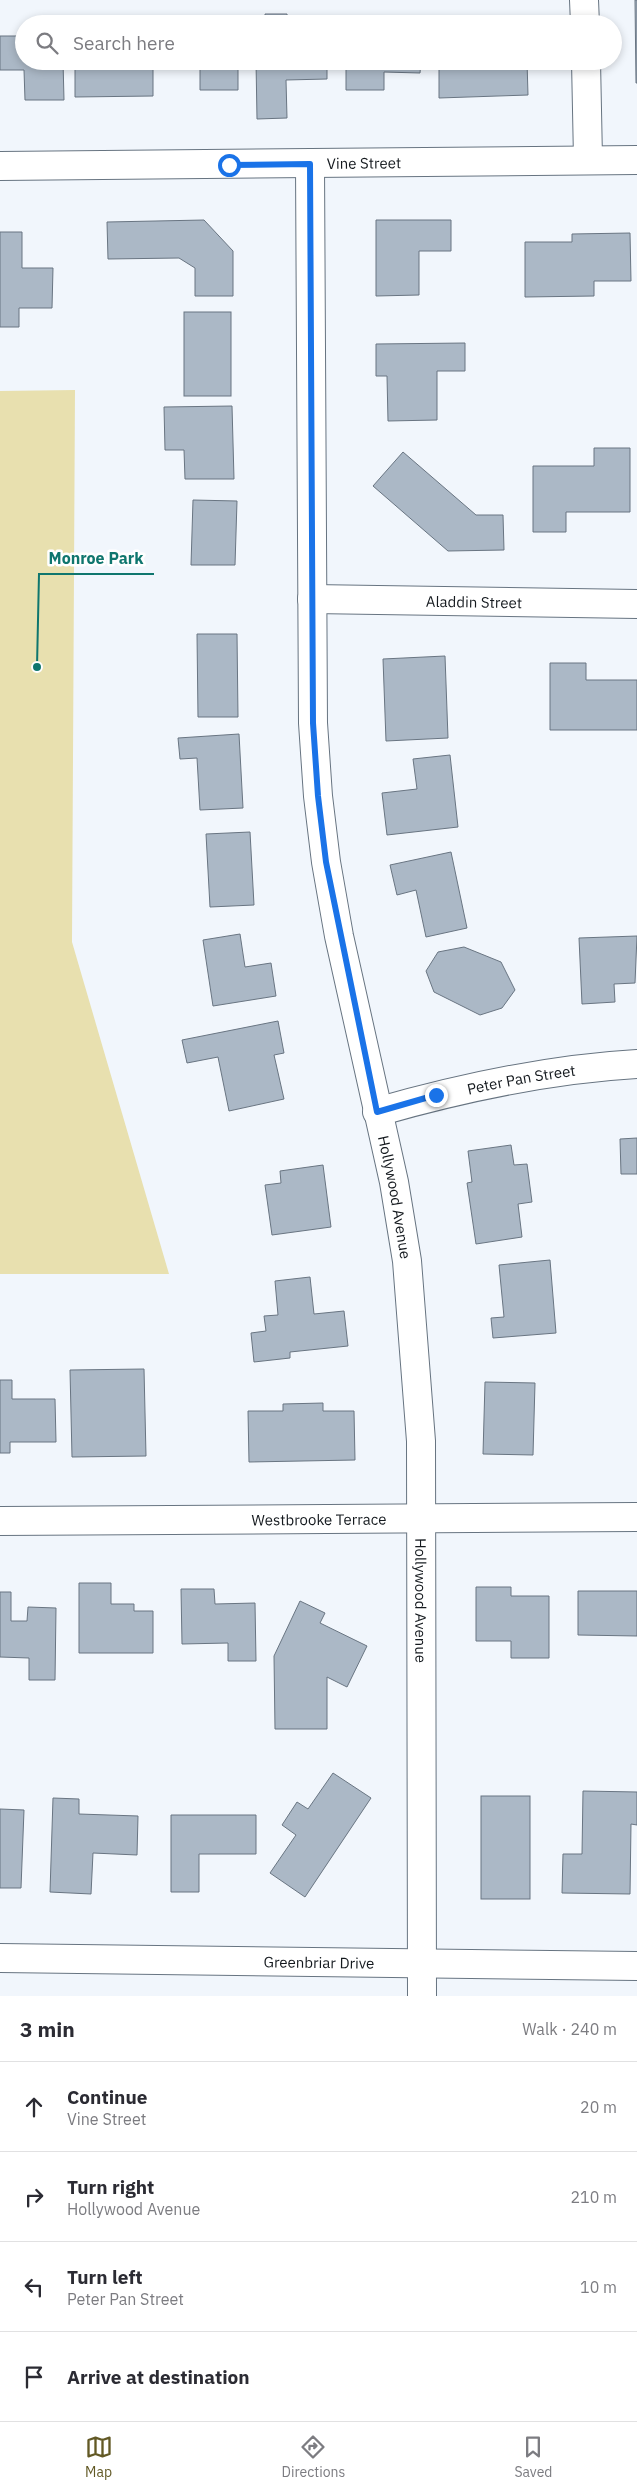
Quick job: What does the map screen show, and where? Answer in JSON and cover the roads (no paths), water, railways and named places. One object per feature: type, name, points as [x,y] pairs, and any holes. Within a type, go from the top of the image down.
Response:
[{"type":"street","points":[[584,0],[585,15]]},
{"type":"street","points":[[586,70],[588,159]]},
{"type":"street","name":"Vine Street","points":[[0,166],[637,160]]},
{"type":"street","name":"Hollywood Avenue","points":[[310,164],[313,723],[318,796],[326,862],[377,1112],[394,1182],[407,1261],[421,1441],[422,1996]]},
{"type":"street","name":"Aladdin Street","points":[[312,599],[637,604]]},
{"type":"street","name":"Peter Pan Street","points":[[377,1112],[436,1095],[539,1076],[637,1064]]},
{"type":"street","name":"Westbrooke Terrace","points":[[0,1521],[637,1517]]},
{"type":"street","name":"Greenbriar Drive","points":[[0,1958],[637,1966]]},
{"type":"place","name":"Monroe Park","points":[[37,667]]}]
